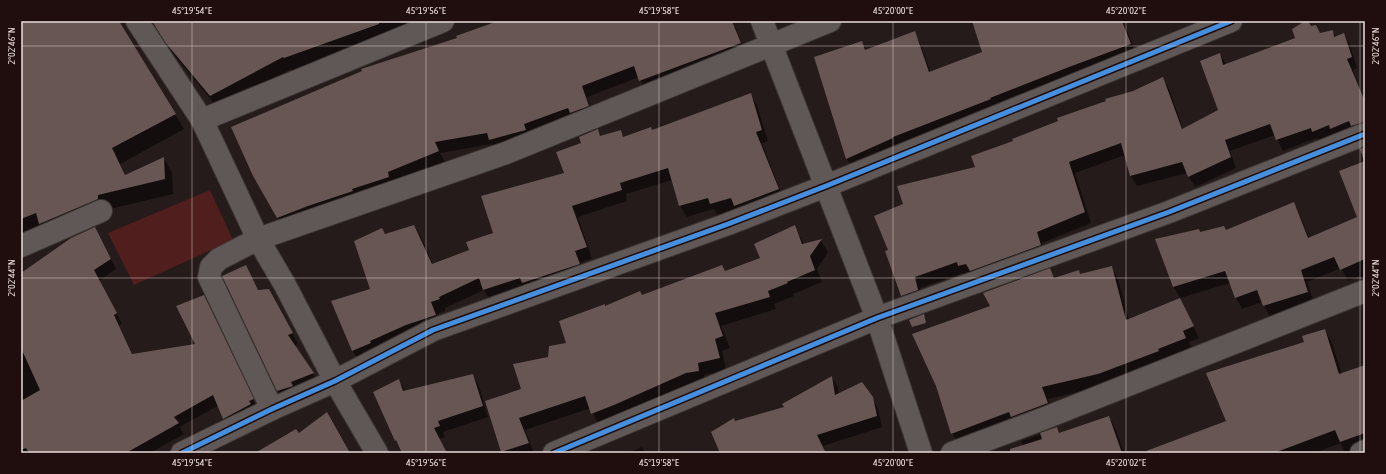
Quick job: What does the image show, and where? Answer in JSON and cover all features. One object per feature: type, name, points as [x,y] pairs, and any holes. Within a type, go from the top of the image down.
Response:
[{"type":"street","points":[[137,21],[202,120],[258,239],[285,285],[335,381],[377,453]]},
{"type":"street","points":[[202,120],[443,21]]},
{"type":"street","points":[[762,21],[877,318],[921,453]]},
{"type":"street","points":[[272,409],[209,277],[211,266],[219,259],[258,239],[506,153],[830,21]]},
{"type":"street","points":[[182,453],[272,409],[335,381],[433,330],[728,224],[826,186],[1231,21]]},
{"type":"street","points":[[554,453],[877,318],[1169,212],[1365,134]]},
{"type":"street","points":[[21,246],[100,211]]},
{"type":"street","points":[[952,453],[1045,418],[1365,291]]},
{"type":"street","points":[[1361,453],[1365,451]]},
{"type":"shaded area","points":[[210,190],[233,240],[134,285],[108,233]]},
{"type":"building","points":[[21,21],[119,21],[176,114],[112,148],[125,175],[164,157],[165,179],[98,195],[98,199],[39,224],[36,213],[21,219]]},
{"type":"building","points":[[152,21],[379,21],[379,24],[284,58],[283,57],[210,96],[165,42]]},
{"type":"building","points":[[498,21],[732,21],[741,43],[639,81],[634,66],[582,86],[589,106],[570,113],[568,108],[524,124],[526,130],[489,140],[487,133],[435,142],[439,151],[388,172],[389,177],[352,189],[353,191],[277,218],[253,176],[231,127],[362,71],[361,69],[457,38],[456,36]]},
{"type":"building","points":[[972,21],[1122,21],[1131,44],[893,137],[846,159],[814,57],[862,41],[865,50],[915,31],[929,72],[982,52]]},
{"type":"building","points":[[1305,21],[1308,21],[1311,26],[1316,25],[1320,33],[1333,30],[1334,37],[1344,33],[1352,57],[1347,59],[1365,101],[1365,122],[1351,126],[1349,121],[1330,129],[1329,125],[1312,132],[1311,128],[1276,140],[1270,124],[1225,140],[1231,157],[1188,177],[1182,162],[1130,176],[1121,143],[1069,162],[1085,212],[1037,232],[1041,245],[970,271],[966,264],[958,266],[957,262],[915,277],[918,290],[901,296],[885,251],[888,250],[874,216],[903,204],[897,186],[975,167],[971,156],[1013,141],[1012,139],[1058,121],[1057,118],[1106,101],[1105,99],[1133,91],[1163,77],[1182,129],[1218,110],[1200,61],[1220,53],[1223,65],[1295,38],[1292,29]]},
{"type":"building","points":[[751,93],[762,130],[756,132],[779,189],[734,206],[731,198],[710,204],[708,198],[679,206],[668,168],[620,183],[622,190],[572,206],[587,247],[575,251],[580,264],[522,283],[520,278],[483,290],[479,278],[439,297],[440,299],[431,302],[436,315],[406,325],[370,341],[371,343],[352,351],[331,301],[370,289],[354,241],[382,228],[385,234],[414,225],[432,264],[469,250],[466,242],[493,233],[481,196],[564,173],[556,152],[581,143],[579,137],[598,129],[600,136],[621,130],[623,137],[651,127],[652,130]]},
{"type":"building","points":[[1365,147],[1365,158],[1363,158],[1360,149]]},
{"type":"building","points":[[1365,161],[1365,259],[1340,270],[1334,257],[1301,270],[1308,292],[1263,306],[1257,290],[1235,298],[1225,271],[1173,287],[1155,239],[1199,229],[1200,232],[1224,226],[1226,230],[1294,202],[1308,238],[1357,217],[1339,171]]},
{"type":"building","points":[[795,225],[802,244],[822,239],[810,256],[815,270],[768,291],[770,297],[715,313],[723,336],[715,339],[720,358],[698,363],[699,371],[686,373],[591,414],[585,396],[519,418],[529,443],[501,452],[485,401],[521,389],[513,364],[548,357],[549,346],[566,343],[559,321],[605,304],[605,306],[640,291],[642,295],[722,265],[725,271],[760,258],[754,244]]},
{"type":"building","points":[[95,227],[111,259],[94,270],[117,313],[114,315],[132,354],[195,344],[176,306],[204,295],[254,399],[249,401],[251,404],[223,419],[213,395],[174,417],[179,423],[126,453],[29,453],[26,448],[21,450],[21,401],[40,390],[21,348],[21,273],[71,238]]},
{"type":"building","points":[[246,265],[258,290],[269,289],[293,333],[288,335],[314,373],[291,382],[293,386],[277,391],[222,276]]},
{"type":"building","points":[[1112,266],[1126,320],[1180,298],[1194,326],[1183,331],[1186,338],[1158,349],[1159,351],[1098,374],[1042,387],[1048,403],[1011,417],[1009,412],[951,434],[936,386],[912,334],[990,306],[983,293],[1050,268],[1054,278],[1079,270],[1080,274]]},
{"type":"building","points":[[924,314],[926,323],[912,327],[909,320]]},
{"type":"building","points":[[1325,329],[1339,374],[1365,365],[1365,433],[1340,442],[1335,430],[1274,453],[1147,453],[1146,451],[1226,421],[1206,373],[1304,342],[1302,336]]},
{"type":"building","points":[[473,374],[483,406],[438,421],[440,426],[434,428],[447,453],[402,453],[373,392],[399,379],[403,391]]},
{"type":"building","points":[[832,376],[835,395],[862,382],[873,397],[877,416],[817,435],[826,453],[720,453],[711,432],[734,418],[735,421],[784,407],[782,404]]},
{"type":"building","points":[[327,412],[350,453],[255,453],[296,429],[299,433]]},
{"type":"building","points":[[1109,416],[1122,453],[1010,453],[1010,449],[1042,439],[1040,433],[1057,427],[1059,433]]},
{"type":"cycle path","points":[[182,453],[272,409],[335,381],[433,330],[728,224],[826,186],[1231,21]]},
{"type":"cycle path","points":[[554,453],[877,318],[1169,212],[1365,134]]}]
